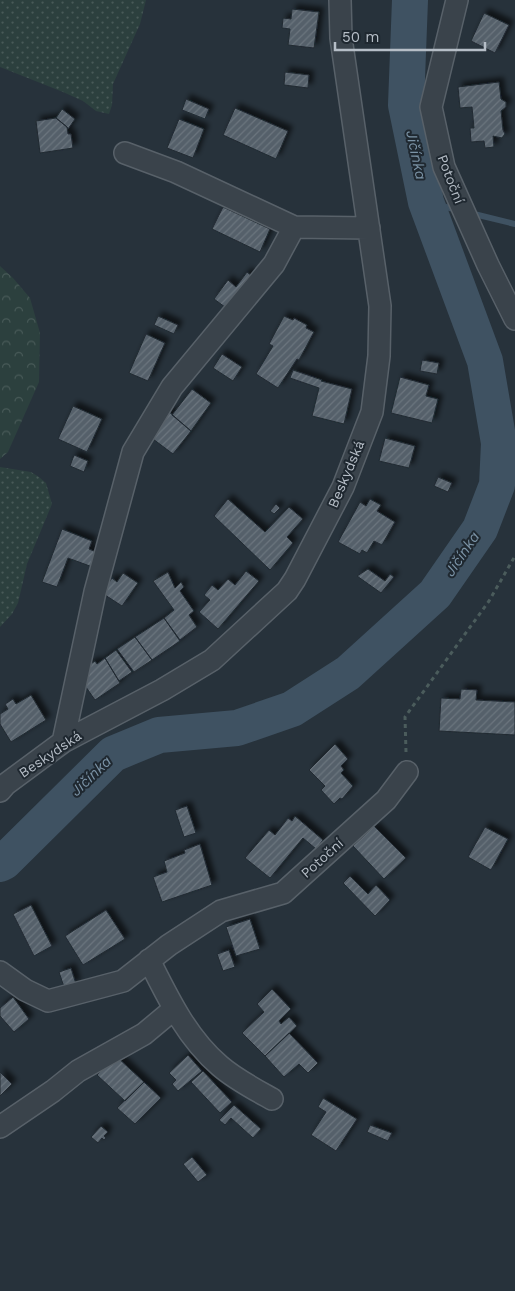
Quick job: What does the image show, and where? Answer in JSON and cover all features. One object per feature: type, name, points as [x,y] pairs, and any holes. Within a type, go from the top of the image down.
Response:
[{"type":"street","name":"Beskydská","points":[[0,791],[6,784],[63,742],[162,690],[212,660],[287,591],[343,487],[372,412],[379,356],[380,306],[341,38],[340,0]]},
{"type":"street","name":"Potoční","points":[[457,0],[431,107],[444,167],[515,320]]},
{"type":"street","points":[[125,153],[176,172],[294,227],[369,228]]},
{"type":"street","points":[[63,742],[95,592],[133,452],[172,387],[274,264],[294,227]]},
{"type":"street","name":"Potoční","points":[[0,972],[26,990],[48,1001],[124,981],[169,944],[221,911],[282,893],[386,800],[407,772]]},
{"type":"street","points":[[150,960],[174,1009],[202,1048],[220,1066],[272,1099]]},
{"type":"street","points":[[0,1127],[53,1091],[78,1071],[144,1034],[174,1009]]},
{"type":"path","points":[[407,772],[405,717],[489,601],[515,556]]},
{"type":"green space","points":[[0,0],[146,0],[140,24],[113,84],[112,105],[109,114],[96,111],[83,101],[0,67]]},
{"type":"green space","points":[[0,266],[30,298],[40,333],[39,382],[8,452],[0,459]]},
{"type":"green space","points":[[0,467],[31,472],[39,477],[46,483],[52,504],[27,564],[18,603],[12,614],[0,627]]},
{"type":"building","points":[[292,9],[319,12],[314,48],[288,45],[290,29],[282,28],[283,18],[291,19]]},
{"type":"building","points":[[484,13],[509,25],[495,53],[471,41]]},
{"type":"building","points":[[285,72],[309,75],[308,88],[284,85]]},
{"type":"building","points":[[499,82],[501,99],[506,102],[506,107],[501,111],[505,134],[502,138],[493,136],[494,147],[485,148],[484,141],[471,142],[470,128],[474,128],[472,107],[460,108],[458,87]]},
{"type":"building","points":[[186,99],[209,109],[205,119],[182,110]]},
{"type":"building","points":[[235,108],[288,131],[276,159],[223,135]]},
{"type":"building","points":[[62,109],[75,119],[68,129],[56,118]]},
{"type":"building","points":[[56,118],[67,127],[68,134],[71,134],[73,148],[40,153],[36,121]]},
{"type":"building","points":[[179,119],[204,129],[193,158],[167,148]]},
{"type":"building","points":[[223,207],[270,229],[260,252],[212,229]]},
{"type":"building","points":[[247,272],[253,277],[229,310],[214,299],[228,280],[236,287]]},
{"type":"building","points":[[158,316],[178,325],[174,334],[154,325]]},
{"type":"building","points":[[284,316],[293,320],[294,318],[307,325],[306,328],[314,332],[299,360],[297,359],[278,388],[256,374],[273,346],[269,344]]},
{"type":"building","points":[[146,334],[165,343],[148,381],[129,373]]},
{"type":"building","points":[[222,354],[242,367],[233,381],[213,368]]},
{"type":"building","points":[[422,360],[439,363],[437,374],[420,371]]},
{"type":"building","points":[[293,370],[321,381],[352,389],[344,424],[312,416],[319,388],[290,378]]},
{"type":"building","points":[[400,377],[429,385],[426,396],[438,399],[432,423],[391,413]]},
{"type":"building","points":[[192,389],[211,403],[191,431],[172,415]]},
{"type":"building","points":[[73,406],[102,419],[87,452],[58,439]]},
{"type":"building","points":[[168,411],[191,431],[173,454],[149,436]]},
{"type":"building","points":[[385,438],[415,446],[409,468],[379,461]]},
{"type":"building","points":[[74,455],[88,461],[84,472],[70,466]]},
{"type":"building","points":[[438,477],[452,483],[448,492],[434,486]]},
{"type":"building","points":[[228,499],[265,532],[289,507],[303,519],[287,537],[293,543],[270,570],[214,516]]},
{"type":"building","points":[[370,499],[381,505],[377,511],[395,522],[382,545],[374,541],[367,553],[362,550],[360,554],[338,542],[360,502],[366,506]]},
{"type":"building","points":[[276,504],[280,508],[274,514],[270,511]]},
{"type":"building","points":[[62,529],[92,541],[89,549],[103,555],[98,569],[68,558],[57,587],[42,582]]},
{"type":"building","points":[[368,569],[385,581],[390,574],[394,577],[381,593],[357,576]]},
{"type":"building","points":[[246,571],[259,581],[218,629],[199,612],[210,600],[204,595],[212,585],[218,590],[228,579],[235,585]]},
{"type":"building","points":[[168,572],[175,588],[181,582],[184,587],[180,591],[194,611],[189,615],[197,627],[180,640],[164,618],[174,610],[153,581]]},
{"type":"building","points":[[123,573],[138,583],[122,606],[102,593],[112,578],[117,582]]},
{"type":"building","points":[[164,618],[180,641],[152,660],[135,637]]},
{"type":"building","points":[[135,637],[152,660],[134,672],[117,649]]},
{"type":"building","points":[[116,650],[132,672],[119,681],[105,658]]},
{"type":"building","points":[[105,658],[120,683],[95,700],[81,680],[82,670],[95,661],[97,664]]},
{"type":"building","points":[[461,689],[477,690],[476,700],[515,702],[515,735],[439,731],[441,698],[460,699]]},
{"type":"building","points":[[31,695],[46,720],[11,742],[0,724],[0,714],[8,709],[5,704],[13,699],[16,704]]},
{"type":"building","points":[[335,744],[348,759],[341,766],[344,770],[341,773],[353,786],[342,799],[340,798],[334,804],[321,790],[325,786],[309,770]]},
{"type":"building","points":[[187,806],[196,833],[184,837],[175,810]]},
{"type":"building","points":[[295,816],[323,840],[316,849],[303,838],[270,878],[245,858],[269,830],[275,835],[288,818],[292,821]]},
{"type":"building","points":[[374,826],[406,858],[384,879],[353,846]]},
{"type":"building","points":[[485,827],[508,839],[491,870],[468,857]]},
{"type":"building","points":[[200,844],[212,885],[162,902],[153,877],[167,872],[164,861],[185,853],[184,850]]},
{"type":"building","points":[[350,876],[368,894],[376,885],[390,900],[375,916],[343,883]]},
{"type":"building","points":[[31,905],[52,946],[34,956],[13,914]]},
{"type":"building","points":[[106,910],[125,939],[83,965],[65,936]]},
{"type":"building","points":[[250,919],[260,949],[236,956],[226,927]]},
{"type":"building","points":[[229,950],[235,967],[223,971],[217,954]]},
{"type":"building","points":[[71,968],[76,984],[64,987],[59,972]]},
{"type":"building","points":[[272,989],[291,1009],[279,1021],[281,1024],[289,1017],[297,1026],[265,1056],[242,1033],[264,1012],[257,1004]]},
{"type":"building","points":[[13,997],[29,1019],[14,1032],[0,1016],[0,1008]]},
{"type":"building","points":[[289,1033],[318,1063],[308,1073],[299,1064],[284,1077],[265,1056]]},
{"type":"building","points":[[188,1055],[202,1071],[178,1091],[172,1084],[176,1080],[169,1073]]},
{"type":"building","points":[[116,1056],[144,1082],[125,1101],[97,1075]]},
{"type":"building","points":[[203,1071],[232,1102],[220,1113],[191,1082]]},
{"type":"building","points":[[0,1072],[12,1084],[0,1096]]},
{"type":"building","points":[[144,1082],[161,1098],[135,1124],[117,1108]]},
{"type":"building","points":[[323,1098],[357,1119],[336,1151],[311,1135],[326,1112],[318,1107]]},
{"type":"building","points":[[234,1105],[261,1129],[253,1138],[231,1118],[225,1125],[219,1120]]},
{"type":"building","points":[[370,1125],[392,1133],[388,1141],[367,1132]]},
{"type":"building","points":[[101,1126],[108,1132],[104,1136],[106,1138],[104,1140],[102,1138],[98,1143],[91,1137]]},
{"type":"building","points":[[192,1157],[207,1175],[198,1182],[183,1164]]},
{"type":"waterway","name":"Jičínka","points":[[0,864],[113,754],[159,735],[237,728],[292,709],[348,673],[435,594],[480,529],[497,485],[499,443],[485,361],[426,202],[406,105],[410,0]]},
{"type":"waterway","points":[[426,202],[458,210]]},
{"type":"waterway","points":[[470,213],[515,224]]}]
